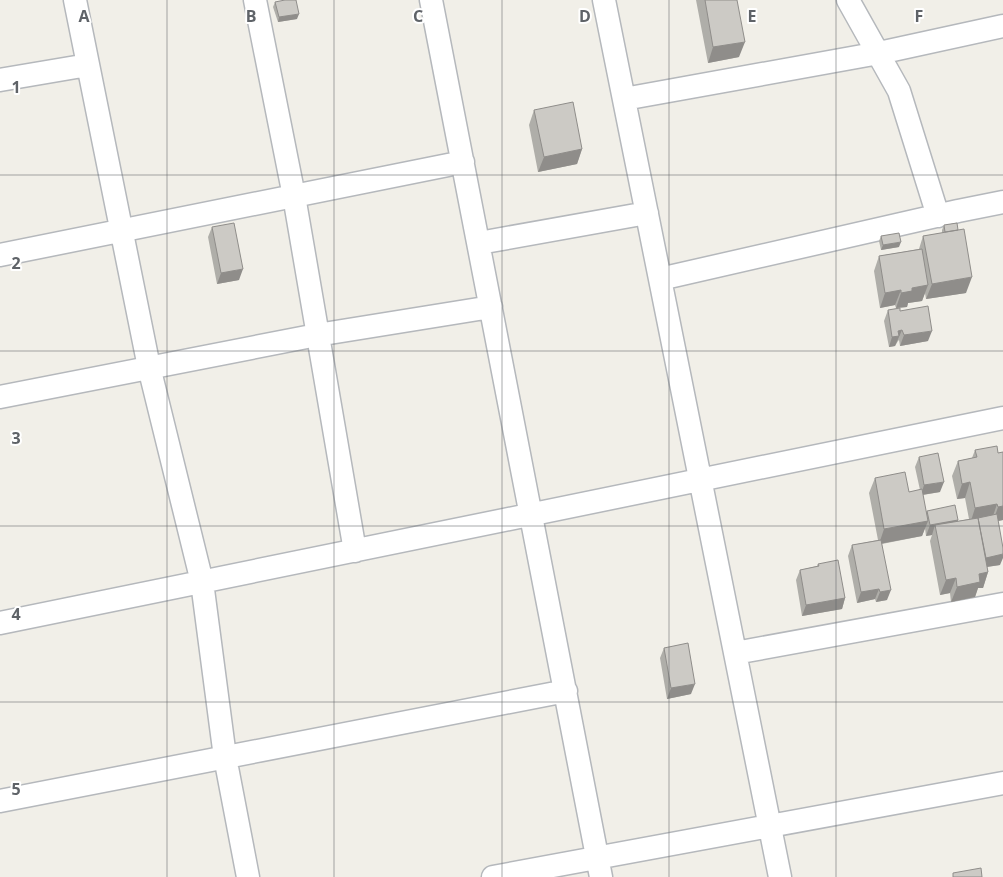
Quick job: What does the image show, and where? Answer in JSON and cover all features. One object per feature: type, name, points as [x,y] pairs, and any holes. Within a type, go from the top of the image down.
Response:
[{"type":"street","points":[[75,0],[149,367],[202,582],[225,757],[248,877]]},
{"type":"street","points":[[256,0],[294,196],[355,551]]},
{"type":"street","points":[[432,0],[600,867]]},
{"type":"street","points":[[604,0],[780,877]]},
{"type":"street","points":[[848,0],[899,91],[938,216]]},
{"type":"street","points":[[624,99],[879,53],[1003,26]]},
{"type":"street","points":[[0,80],[88,65]]},
{"type":"street","points":[[0,255],[463,162]]},
{"type":"street","points":[[660,279],[958,210],[1003,202]]},
{"type":"street","points":[[478,243],[647,213]]},
{"type":"street","points":[[0,397],[317,335],[491,307]]},
{"type":"street","points":[[0,623],[1003,418]]},
{"type":"street","points":[[735,653],[1003,604]]},
{"type":"street","points":[[0,801],[566,691]]},
{"type":"street","points":[[493,877],[600,867],[770,826],[1003,783]]},
{"type":"building","points":[[296,0],[299,14],[279,17],[275,2]]},
{"type":"building","points":[[705,0],[737,0],[745,42],[713,47]]},
{"type":"building","points":[[573,102],[582,149],[544,157],[534,110]]},
{"type":"building","points":[[234,223],[243,269],[221,273],[212,227]]},
{"type":"building","points":[[957,223],[958,230],[945,232],[944,225]]},
{"type":"building","points":[[964,229],[972,277],[932,284],[923,236]]},
{"type":"building","points":[[899,233],[901,242],[883,245],[881,236]]},
{"type":"building","points":[[922,249],[928,285],[912,288],[912,291],[901,293],[901,290],[885,293],[879,256]]},
{"type":"building","points":[[928,306],[932,331],[904,335],[902,330],[898,331],[899,336],[892,337],[888,310],[900,308],[900,311]]},
{"type":"building","points":[[997,446],[998,453],[1003,452],[1003,506],[998,507],[997,504],[975,508],[970,482],[962,484],[958,461],[977,457],[975,450]]},
{"type":"building","points":[[938,453],[944,482],[924,485],[919,457]]},
{"type":"building","points":[[905,472],[909,492],[922,489],[928,521],[884,529],[875,478]]},
{"type":"building","points":[[955,505],[958,520],[930,525],[927,511]]},
{"type":"building","points":[[997,514],[1003,554],[986,558],[978,518]]},
{"type":"building","points":[[978,518],[988,572],[979,574],[980,582],[957,587],[956,578],[946,580],[935,525]]},
{"type":"building","points":[[881,540],[891,590],[880,592],[879,589],[861,592],[852,545]]},
{"type":"building","points":[[838,560],[845,598],[806,605],[800,570]]},
{"type":"building","points":[[688,643],[695,684],[671,688],[664,648]]},
{"type":"building","points":[[981,868],[982,877],[953,877],[953,873]]}]
